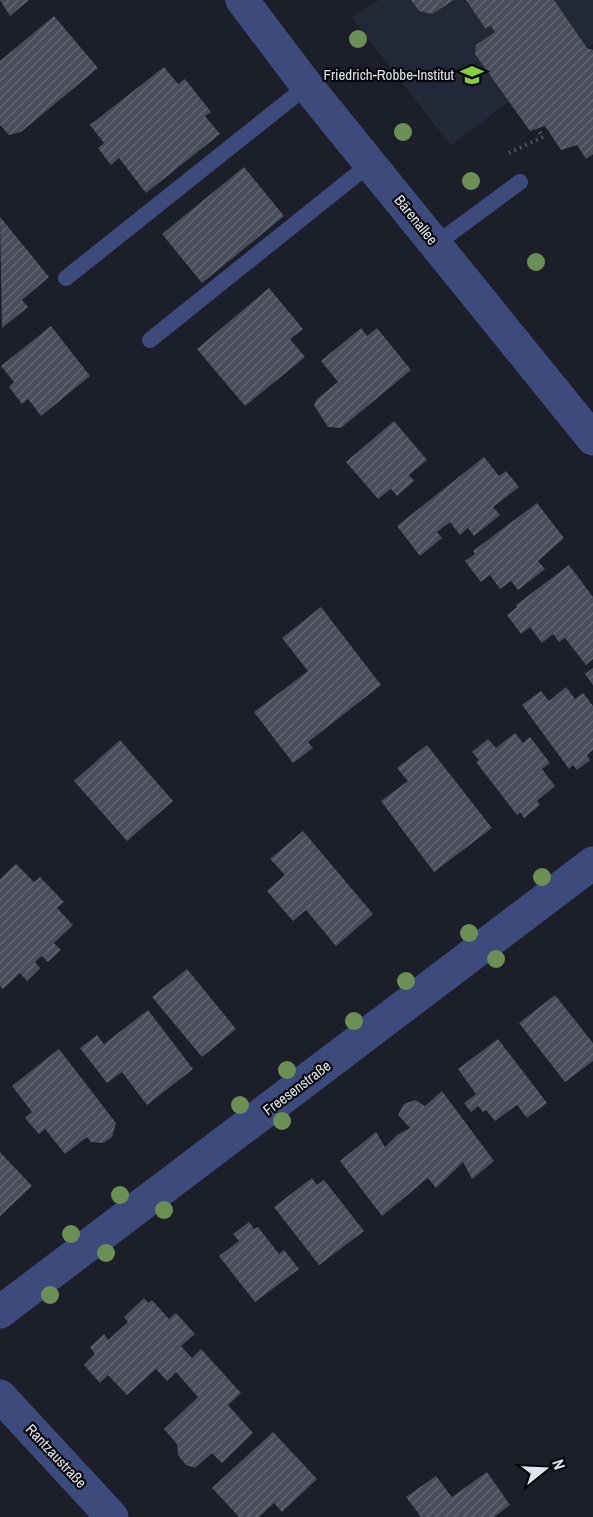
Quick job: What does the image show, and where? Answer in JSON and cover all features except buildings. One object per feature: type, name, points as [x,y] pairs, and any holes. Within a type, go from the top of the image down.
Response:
[{"type":"street","name":"Bärenallee","points":[[242,0],[307,86],[593,439]]},
{"type":"street","name":"Freesenstraße","points":[[0,1312],[593,863]]},
{"type":"street","name":"Rantzaustraße","points":[[0,1396],[112,1517]]},
{"type":"lane","points":[[66,278],[307,86]]},
{"type":"lane","points":[[150,340],[371,163]]},
{"type":"lane","points":[[436,244],[520,182]]},
{"type":"shaded area","name":"Friedrich-Robbe-Institut","points":[[379,0],[593,0],[593,44],[508,102],[451,146],[352,18]]},
{"type":"place","name":"Friedrich-Robbe-Institut","points":[[472,75]]}]
